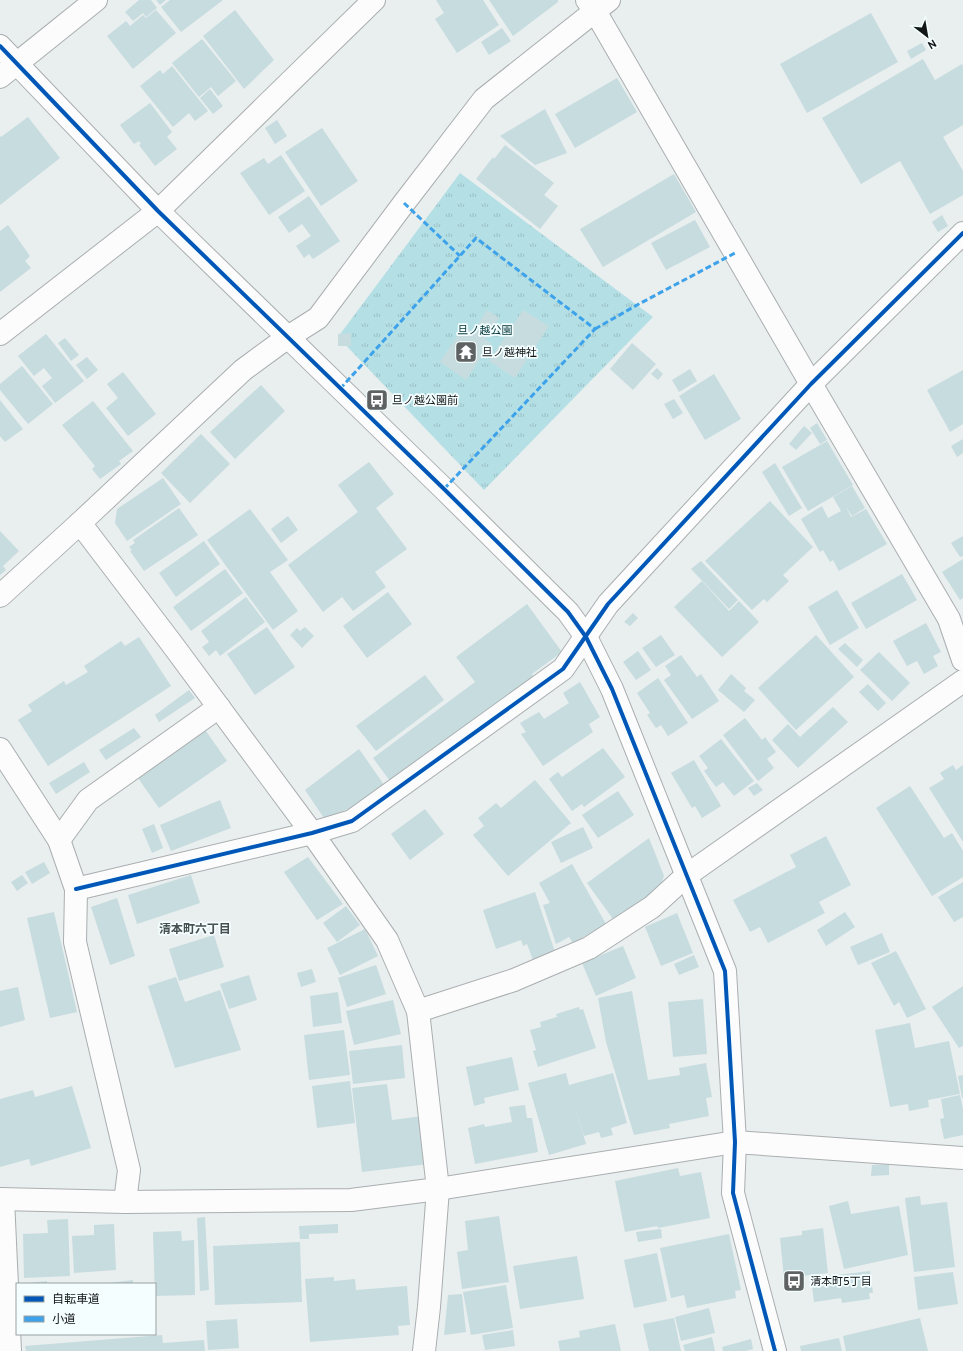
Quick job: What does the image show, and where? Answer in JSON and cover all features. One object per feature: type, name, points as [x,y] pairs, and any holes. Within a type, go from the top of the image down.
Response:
[{"type":"street","points":[[0,76],[96,0]]},
{"type":"street","points":[[0,334],[158,211],[374,0]]},
{"type":"street","points":[[0,596],[80,524],[243,370],[288,337],[318,318],[484,99],[597,4],[811,384],[949,619],[963,660]]},
{"type":"street","points":[[0,46],[158,211],[444,489],[568,612],[586,637],[612,689],[725,971],[735,1142],[734,1192],[775,1351]]},
{"type":"street","points":[[76,889],[312,833],[352,821],[563,670],[608,604],[811,384],[963,233]]},
{"type":"street","points":[[80,524],[219,707],[312,833],[386,940],[418,1011],[438,1189],[424,1351]]},
{"type":"street","points":[[418,1011],[514,980],[589,948],[652,907],[687,875],[963,681]]},
{"type":"street","points":[[59,840],[88,800],[219,707]]},
{"type":"street","points":[[0,749],[59,840],[76,889],[75,942],[129,1170],[125,1202]]},
{"type":"street","points":[[10,1351],[4,1296],[1,1199],[125,1202],[351,1200],[438,1189],[735,1142],[963,1158]]},
{"type":"green space","name":"旦ノ越公園","points":[[460,173],[653,317],[484,490],[338,337]]},
{"type":"building","points":[[139,0],[151,0],[157,8],[146,17],[143,13],[133,21],[125,12]]},
{"type":"building","points":[[156,0],[166,0],[160,5]]},
{"type":"building","points":[[170,0],[223,0],[181,32],[161,7]]},
{"type":"building","points":[[436,0],[483,0],[499,25],[457,53],[435,19],[444,13]]},
{"type":"building","points":[[489,0],[558,0],[558,2],[513,36]]},
{"type":"building","points":[[156,10],[176,33],[133,69],[107,36],[126,21],[130,26],[143,15],[146,18]]},
{"type":"building","points":[[235,10],[274,60],[244,89],[203,36]]},
{"type":"building","points":[[871,13],[898,62],[807,113],[780,64]]},
{"type":"building","points":[[502,28],[511,41],[489,55],[481,42]]},
{"type":"building","points":[[202,39],[236,81],[218,96],[211,87],[199,97],[172,63]]},
{"type":"building","points":[[922,43],[926,50],[911,59],[907,51]]},
{"type":"building","points":[[923,59],[935,80],[962,64],[963,67],[963,125],[943,137],[963,171],[963,195],[930,214],[900,161],[861,184],[822,118]]},
{"type":"building","points":[[172,66],[208,111],[195,121],[189,113],[173,127],[140,86],[160,70],[163,74]]},
{"type":"building","points":[[617,78],[637,112],[575,148],[555,114]]},
{"type":"building","points":[[210,89],[223,106],[213,114],[200,98]]},
{"type":"building","points":[[150,103],[172,132],[167,137],[177,149],[155,166],[139,145],[141,144],[139,141],[134,144],[120,125]]},
{"type":"building","points":[[545,109],[567,153],[535,165],[500,136]]},
{"type":"building","points":[[28,117],[60,158],[0,205],[0,136],[1,137]]},
{"type":"building","points":[[277,120],[287,136],[275,144],[265,128]]},
{"type":"building","points":[[322,128],[358,181],[321,206],[285,152]]},
{"type":"building","points":[[505,145],[554,183],[544,195],[558,206],[540,229],[476,179],[493,157],[494,159]]},
{"type":"building","points":[[281,155],[305,191],[269,215],[240,173],[264,158],[268,164]]},
{"type":"building","points":[[674,174],[696,212],[603,267],[580,229]]},
{"type":"building","points":[[309,196],[340,241],[313,259],[309,254],[304,258],[296,246],[311,236],[302,224],[289,233],[278,217]]},
{"type":"building","points":[[942,215],[948,226],[938,232],[932,222]]},
{"type":"building","points":[[695,220],[710,247],[666,270],[651,243]]},
{"type":"building","points":[[8,225],[30,256],[25,261],[31,268],[0,292],[0,231]]},
{"type":"building","name":"旦ノ越神社","points":[[487,310],[499,318],[485,339],[491,343],[466,380],[440,362],[464,326],[473,332]]},
{"type":"building","points":[[523,310],[549,326],[515,378],[489,361]]},
{"type":"building","points":[[351,333],[351,346],[338,346],[338,334]]},
{"type":"building","points":[[46,334],[84,381],[55,403],[42,386],[52,378],[44,368],[34,376],[18,356]]},
{"type":"building","points":[[65,338],[79,355],[71,361],[58,343]]},
{"type":"building","points":[[632,343],[656,364],[633,390],[610,369]]},
{"type":"building","points":[[87,357],[98,370],[87,379],[76,365]]},
{"type":"building","points":[[22,366],[53,404],[28,424],[0,390],[0,384]]},
{"type":"building","points":[[657,368],[663,374],[658,380],[651,374]]},
{"type":"building","points":[[690,369],[697,381],[679,392],[672,380]]},
{"type":"building","points":[[963,370],[963,424],[950,432],[927,390]]},
{"type":"building","points":[[123,372],[156,414],[128,436],[106,408],[118,398],[107,384]]},
{"type":"building","points":[[714,374],[741,419],[705,440],[679,396]]},
{"type":"building","points":[[261,385],[285,411],[235,459],[210,432]]},
{"type":"building","points":[[674,399],[683,413],[673,419],[664,404]]},
{"type":"building","points":[[0,400],[23,429],[5,442],[0,436]]},
{"type":"building","points":[[93,401],[133,451],[119,461],[121,464],[100,479],[92,469],[95,466],[62,425]]},
{"type":"building","points":[[817,423],[827,440],[820,444],[810,428]]},
{"type":"building","points":[[804,426],[812,433],[796,450],[789,444]]},
{"type":"building","points":[[201,434],[230,464],[190,503],[161,473]]},
{"type":"building","points":[[963,439],[963,453],[957,457],[951,446]]},
{"type":"building","points":[[827,441],[853,485],[808,511],[782,467]]},
{"type":"building","points":[[369,462],[394,494],[376,508],[407,549],[375,572],[386,587],[353,611],[342,597],[323,612],[288,565],[358,512],[338,485]]},
{"type":"building","points":[[775,463],[802,508],[789,516],[762,472]]},
{"type":"building","points":[[163,478],[181,504],[127,541],[115,523],[117,509]]},
{"type":"building","points":[[852,486],[865,508],[852,516],[846,507],[851,517],[866,509],[887,544],[839,571],[833,560],[830,562],[823,550],[820,552],[801,519],[822,506],[828,518],[841,511],[833,497]]},
{"type":"building","points":[[770,501],[813,547],[783,575],[789,581],[767,602],[764,599],[752,610],[705,561]]},
{"type":"building","points":[[179,508],[198,535],[144,571],[130,551],[132,550],[129,547],[135,543],[133,540]]},
{"type":"building","points":[[250,509],[288,560],[270,572],[298,611],[273,630],[207,540]]},
{"type":"building","points":[[288,516],[298,530],[281,543],[271,529]]},
{"type":"building","points":[[0,531],[19,551],[3,566],[6,570],[0,575]]},
{"type":"building","points":[[963,536],[963,556],[960,557],[951,543]]},
{"type":"building","points":[[204,541],[220,564],[176,597],[159,573]]},
{"type":"building","points":[[963,559],[963,598],[960,600],[942,572]]},
{"type":"building","points":[[701,561],[738,600],[729,609],[691,569]]},
{"type":"building","points":[[225,569],[243,593],[191,631],[173,607]]},
{"type":"building","points":[[902,574],[917,600],[866,629],[851,603]]},
{"type":"building","points":[[702,581],[729,611],[739,601],[759,622],[722,657],[674,607]]},
{"type":"building","points":[[837,590],[859,628],[830,645],[808,607]]},
{"type":"building","points":[[388,592],[412,624],[367,658],[343,626]]},
{"type":"building","points":[[246,597],[265,622],[220,656],[216,650],[209,656],[202,647],[209,642],[201,631]]},
{"type":"building","points":[[527,604],[562,652],[532,674],[535,679],[393,785],[373,758],[475,682],[456,657]]},
{"type":"building","points":[[633,613],[638,618],[630,626],[624,622]]},
{"type":"building","points":[[926,623],[941,652],[933,656],[938,666],[924,674],[917,661],[907,666],[893,641]]},
{"type":"building","points":[[267,627],[295,667],[255,695],[227,654]]},
{"type":"building","points":[[305,627],[314,636],[302,648],[290,635],[297,628],[300,631]]},
{"type":"building","points":[[661,635],[675,655],[656,667],[642,648]]},
{"type":"building","points":[[816,635],[854,677],[796,730],[758,688]]},
{"type":"building","points":[[139,637],[171,686],[48,766],[18,720],[32,711],[28,705],[64,681],[66,685],[88,672],[84,666],[121,641],[125,646]]},
{"type":"building","points":[[845,643],[863,660],[857,667],[838,649]]},
{"type":"building","points":[[638,651],[651,670],[636,680],[623,662]]},
{"type":"building","points":[[879,652],[910,683],[892,701],[860,670]]},
{"type":"building","points":[[681,655],[697,677],[701,674],[719,701],[692,719],[664,680],[671,675],[665,666]]},
{"type":"building","points":[[731,674],[746,688],[744,691],[755,700],[744,712],[718,690]]},
{"type":"building","points":[[425,675],[444,700],[376,751],[356,726]]},
{"type":"building","points":[[658,678],[688,723],[668,736],[661,725],[656,728],[647,715],[650,713],[637,693]]},
{"type":"building","points":[[580,682],[600,717],[589,724],[593,732],[543,766],[521,734],[526,732],[520,723],[539,712],[544,719],[569,703],[563,693]]},
{"type":"building","points":[[868,684],[886,703],[878,711],[859,692]]},
{"type":"building","points":[[189,690],[195,698],[159,722],[155,715]]},
{"type":"building","points":[[833,707],[848,722],[798,768],[772,740],[788,724],[800,737]]},
{"type":"building","points":[[745,718],[762,740],[765,737],[776,752],[767,759],[774,768],[758,781],[723,735]]},
{"type":"building","points":[[201,724],[227,761],[159,808],[133,771]]},
{"type":"building","points":[[134,728],[141,737],[106,760],[99,750]]},
{"type":"building","points":[[721,739],[754,781],[734,796],[723,782],[716,787],[704,771],[708,768],[699,756]]},
{"type":"building","points":[[603,748],[625,777],[584,807],[582,804],[572,811],[549,779],[558,772],[562,777]]},
{"type":"building","points":[[359,749],[385,786],[359,805],[324,818],[305,790]]},
{"type":"building","points":[[694,760],[721,806],[702,818],[695,806],[692,808],[671,773]]},
{"type":"building","points":[[84,762],[90,772],[56,794],[49,783]]},
{"type":"building","points":[[953,765],[956,770],[963,765],[963,842],[929,788],[944,779],[940,773]]},
{"type":"building","points":[[535,780],[571,823],[508,876],[473,835],[484,826],[478,818],[496,803],[501,808]]},
{"type":"building","points":[[757,783],[763,790],[754,796],[748,788]]},
{"type":"building","points":[[910,786],[944,838],[952,833],[963,851],[963,877],[932,896],[876,808]]},
{"type":"building","points":[[618,791],[634,815],[598,838],[582,815]]},
{"type":"building","points":[[220,800],[231,828],[171,851],[160,825]]},
{"type":"building","points":[[425,809],[444,834],[410,860],[391,834]]},
{"type":"building","points":[[154,824],[163,848],[152,853],[142,829]]},
{"type":"building","points":[[583,827],[593,848],[561,863],[551,842]]},
{"type":"building","points":[[826,836],[851,885],[819,902],[825,913],[768,943],[760,927],[750,932],[733,900],[796,867],[790,855]]},
{"type":"building","points":[[649,838],[664,876],[660,888],[613,919],[587,883]]},
{"type":"building","points":[[308,857],[343,904],[317,920],[284,872]]},
{"type":"building","points":[[44,862],[50,873],[32,884],[25,872]]},
{"type":"building","points":[[572,864],[606,924],[573,943],[569,937],[556,944],[543,905],[550,903],[539,883]]},
{"type":"building","points":[[22,875],[28,883],[17,891],[11,882]]},
{"type":"building","points":[[191,875],[200,903],[137,924],[128,895]]},
{"type":"building","points":[[963,882],[963,917],[954,922],[938,897]]},
{"type":"building","points":[[535,892],[555,952],[533,960],[527,944],[523,946],[521,940],[496,949],[483,910]]},
{"type":"building","points":[[117,898],[135,956],[110,965],[91,907]]},
{"type":"building","points":[[346,906],[360,925],[337,942],[323,923]]},
{"type":"building","points":[[54,912],[77,1012],[50,1018],[27,918]]},
{"type":"building","points":[[845,912],[855,927],[826,946],[817,930]]},
{"type":"building","points":[[677,913],[693,953],[661,966],[645,927]]},
{"type":"building","points":[[365,929],[378,956],[340,975],[327,948]]},
{"type":"building","points":[[882,933],[890,952],[858,965],[850,947]]},
{"type":"building","points":[[214,935],[224,967],[179,981],[169,949]]},
{"type":"building","points":[[623,946],[636,978],[596,996],[582,963]]},
{"type":"building","points":[[896,951],[926,1009],[907,1018],[899,1002],[894,1006],[871,963]]},
{"type":"building","points":[[694,955],[699,967],[679,975],[674,964]]},
{"type":"building","points":[[376,965],[386,994],[347,1007],[338,978]]},
{"type":"building","points":[[312,969],[316,982],[301,987],[297,973]]},
{"type":"building","points":[[249,975],[257,1000],[229,1009],[220,984]]},
{"type":"building","points":[[176,977],[185,1002],[220,990],[241,1050],[175,1068],[148,986]]},
{"type":"building","points":[[963,986],[963,1046],[959,1048],[932,1007]]},
{"type":"building","points":[[18,987],[25,1020],[0,1027],[0,991]]},
{"type":"building","points":[[632,991],[648,1080],[680,1075],[679,1068],[706,1063],[712,1097],[706,1098],[709,1116],[669,1124],[670,1128],[634,1135],[606,1042],[598,998]]},
{"type":"building","points":[[338,992],[342,1023],[313,1027],[310,996]]},
{"type":"building","points":[[703,999],[707,1054],[673,1057],[668,1002]]},
{"type":"building","points":[[393,1000],[401,1034],[354,1045],[346,1011]]},
{"type":"building","points":[[579,1007],[580,1010],[583,1009],[596,1048],[538,1067],[533,1051],[536,1050],[530,1030],[541,1027],[540,1022],[557,1017],[556,1014]]},
{"type":"building","points":[[910,1023],[915,1048],[949,1041],[960,1094],[928,1100],[929,1107],[909,1111],[908,1104],[890,1107],[875,1030]]},
{"type":"building","points":[[344,1030],[350,1075],[309,1080],[304,1035]]},
{"type":"building","points":[[402,1045],[405,1078],[353,1084],[349,1051]]},
{"type":"building","points":[[512,1057],[519,1090],[484,1098],[485,1103],[474,1106],[466,1067]]},
{"type":"building","points":[[566,1073],[569,1085],[613,1073],[627,1123],[611,1128],[613,1135],[601,1138],[599,1132],[584,1136],[573,1100],[586,1144],[549,1155],[528,1083]]},
{"type":"building","points":[[963,1075],[963,1098],[962,1098],[958,1076]]},
{"type":"building","points":[[350,1081],[355,1123],[317,1128],[312,1086]]},
{"type":"building","points":[[387,1084],[392,1120],[423,1116],[429,1164],[362,1172],[352,1088]]},
{"type":"building","points":[[72,1086],[91,1148],[31,1166],[29,1159],[0,1167],[0,1099],[33,1090],[35,1097]]},
{"type":"building","points":[[960,1095],[963,1109],[963,1135],[944,1139],[940,1119],[944,1118],[941,1099]]},
{"type":"building","points":[[525,1105],[527,1118],[532,1118],[538,1152],[475,1164],[468,1128],[484,1124],[485,1127],[512,1122],[509,1107]]},
{"type":"building","points":[[889,1164],[889,1175],[871,1176],[872,1165]]},
{"type":"building","points":[[678,1168],[680,1176],[701,1172],[710,1218],[658,1228],[657,1226],[625,1232],[615,1181]]},
{"type":"building","points":[[920,1196],[921,1205],[947,1202],[955,1267],[914,1272],[905,1198]]},
{"type":"building","points":[[848,1201],[851,1214],[899,1206],[908,1255],[844,1269],[829,1206]]},
{"type":"building","points":[[499,1216],[509,1282],[462,1289],[457,1252],[468,1250],[465,1221]]},
{"type":"building","points":[[205,1217],[209,1290],[200,1291],[197,1218]]},
{"type":"building","points":[[68,1219],[70,1276],[24,1278],[23,1234],[48,1233],[47,1220]]},
{"type":"building","points":[[114,1224],[116,1270],[74,1273],[72,1236],[94,1235],[94,1225]]},
{"type":"building","points":[[338,1224],[338,1233],[309,1234],[309,1239],[300,1239],[299,1226]]},
{"type":"building","points":[[823,1228],[828,1273],[784,1278],[780,1238],[802,1235],[802,1231]]},
{"type":"building","points":[[661,1229],[662,1238],[638,1242],[636,1232]]},
{"type":"building","points":[[181,1231],[182,1241],[194,1240],[195,1295],[156,1296],[153,1232]]},
{"type":"building","points":[[729,1234],[741,1290],[735,1291],[736,1298],[687,1308],[684,1295],[671,1298],[660,1248]]},
{"type":"building","points":[[300,1242],[302,1302],[215,1305],[213,1246]]},
{"type":"building","points":[[657,1253],[667,1301],[634,1308],[624,1260]]},
{"type":"building","points":[[577,1256],[584,1299],[520,1309],[513,1266]]},
{"type":"building","points":[[870,1271],[873,1293],[869,1293],[870,1299],[842,1303],[841,1298],[814,1302],[811,1278]]},
{"type":"building","points":[[953,1272],[958,1304],[918,1310],[914,1277]]},
{"type":"building","points":[[334,1277],[334,1281],[355,1279],[356,1290],[407,1286],[410,1325],[398,1326],[399,1335],[310,1342],[305,1279]]},
{"type":"building","points":[[133,1280],[133,1283],[108,1283]]},
{"type":"building","points":[[47,1281],[47,1283],[28,1283]]},
{"type":"building","points":[[506,1285],[513,1328],[471,1335],[463,1292]]},
{"type":"building","points":[[462,1294],[466,1332],[444,1335],[448,1295]]},
{"type":"building","points":[[709,1308],[715,1333],[681,1341],[675,1317]]},
{"type":"building","points":[[674,1318],[681,1351],[649,1351],[643,1324]]},
{"type":"building","points":[[920,1318],[928,1351],[846,1351],[843,1336]]},
{"type":"building","points":[[237,1319],[239,1348],[208,1350],[206,1321]]},
{"type":"building","points":[[615,1324],[621,1351],[560,1351],[558,1341],[580,1337],[579,1331]]},
{"type":"building","points":[[513,1330],[515,1346],[485,1350],[482,1335]]},
{"type":"building","points":[[162,1335],[163,1343],[204,1340],[205,1351],[26,1351],[25,1346]]},
{"type":"building","points":[[712,1337],[715,1351],[685,1351],[683,1345]]},
{"type":"building","points":[[839,1338],[842,1351],[801,1351],[800,1346]]},
{"type":"building","points":[[751,1339],[753,1349],[746,1351],[723,1351],[722,1347]]},
{"type":"marked path","points":[[404,203],[460,256]]},
{"type":"marked path","points":[[340,389],[476,238],[595,329],[444,489]]},
{"type":"marked path","points":[[595,329],[735,253]]},
{"type":"cycle path","points":[[0,46],[158,211],[444,489],[568,612],[586,637],[612,689],[725,971],[735,1142],[733,1193],[775,1351]]},
{"type":"cycle path","points":[[76,889],[312,833],[352,821],[563,669],[608,604],[811,384],[963,233]]},
{"type":"place","name":"旦ノ越神社","points":[[466,352]]},
{"type":"place","name":"旦ノ越公園前","points":[[377,400]]},
{"type":"place","name":"清本町5丁目","points":[[794,1281]]},
{"type":"district","name":"清本町六丁目","points":[[195,929]]}]
